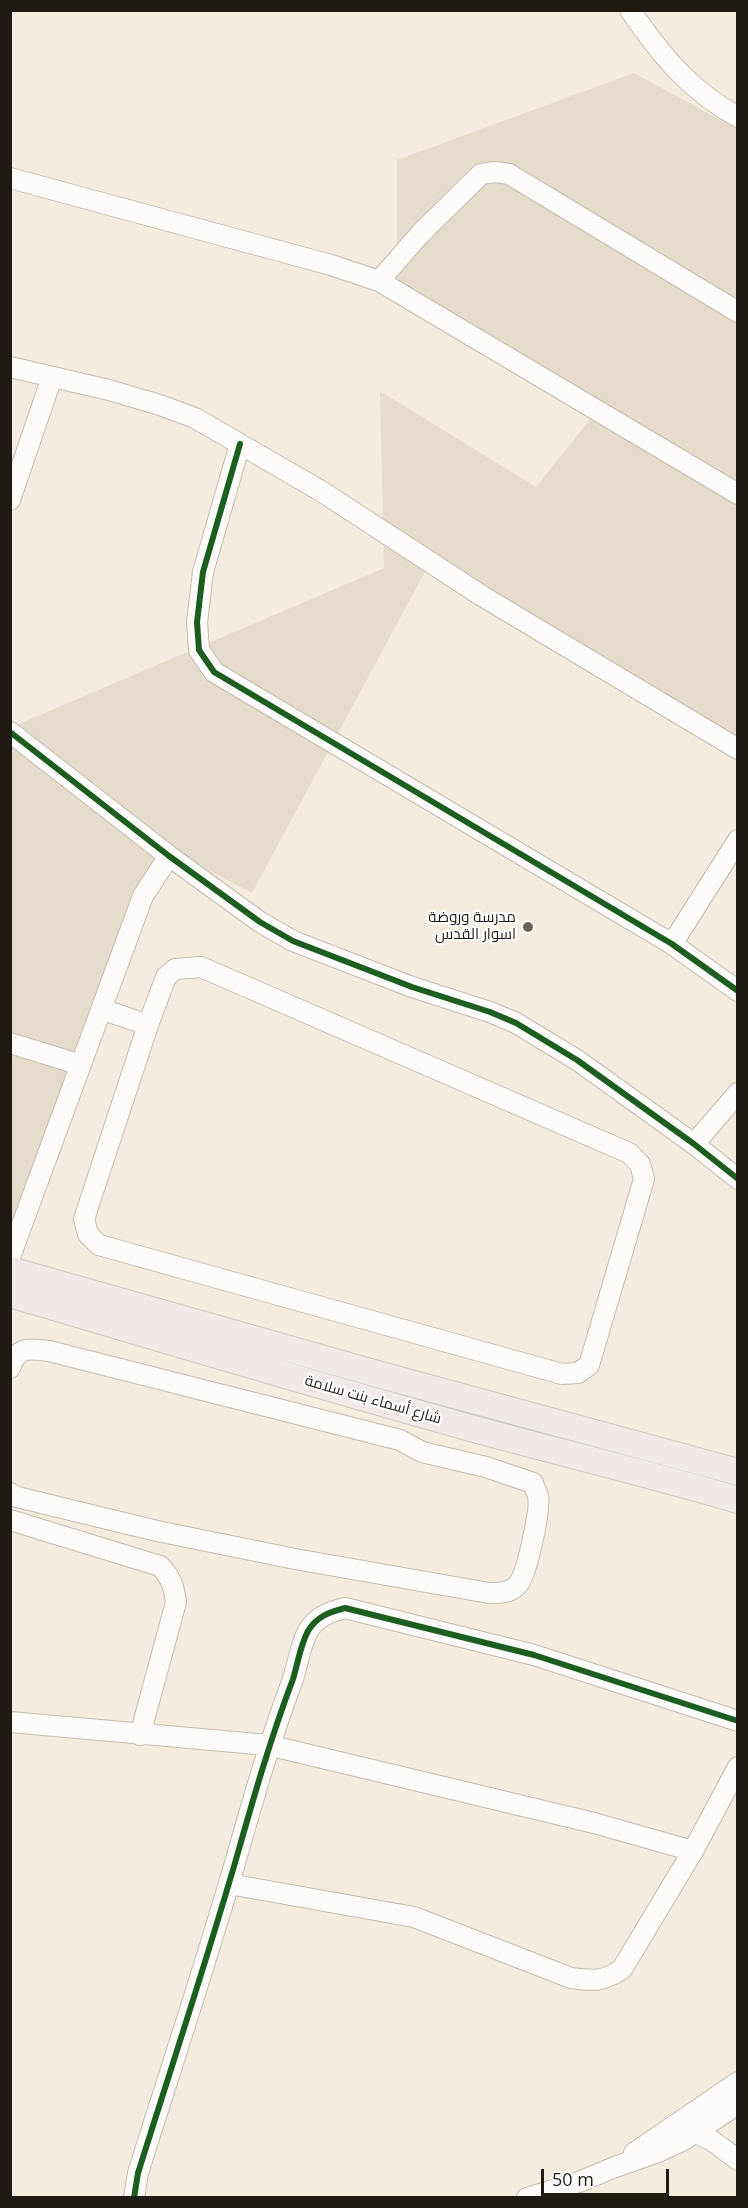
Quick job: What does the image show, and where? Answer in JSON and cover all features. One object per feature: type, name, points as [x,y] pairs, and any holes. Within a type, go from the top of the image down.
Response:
[{"type":"main road","name":"شارع أسماء بنت سلامة","points":[[10,1270],[381,1375],[738,1472]]},
{"type":"main road","name":"شارع أسماء بنت سلامة","points":[[10,1294],[327,1388],[738,1500]]},
{"type":"street","points":[[630,10],[660,54],[682,77],[718,106],[738,117]]},
{"type":"street","points":[[380,281],[421,233],[481,174],[495,171],[509,174],[738,312]]},
{"type":"street","points":[[10,178],[331,265],[380,281],[738,494]]},
{"type":"street","points":[[10,367],[160,405],[195,418],[321,491],[501,608],[738,749]]},
{"type":"street","points":[[10,500],[52,377]]},
{"type":"street","points":[[240,444],[203,572],[197,622],[200,650],[214,672],[672,944],[738,991]]},
{"type":"street","points":[[10,732],[169,856],[260,922],[293,941],[412,987],[490,1012],[516,1023],[577,1060],[694,1144],[738,1179]]},
{"type":"street","points":[[672,944],[738,840]]},
{"type":"street","points":[[10,1257],[143,896],[169,856]]},
{"type":"street","points":[[201,967],[629,1154],[640,1164],[644,1179],[589,1365],[578,1373],[561,1374],[99,1245],[88,1234],[84,1219],[148,1025],[166,977],[175,969],[201,967]]},
{"type":"street","points":[[101,1009],[148,1025]]},
{"type":"street","points":[[10,1043],[81,1065]]},
{"type":"street","points":[[694,1144],[738,1093]]},
{"type":"street","points":[[10,1368],[15,1356],[22,1350],[49,1351],[400,1440],[422,1452],[486,1467],[533,1483],[538,1496],[538,1510],[520,1583],[512,1590],[503,1593],[489,1593],[295,1559],[157,1531],[10,1494]]},
{"type":"street","points":[[10,1520],[160,1566],[167,1573],[173,1584],[176,1602],[140,1735]]},
{"type":"street","points":[[126,2198],[138,2173],[229,1884],[268,1745],[309,1631],[318,1619],[329,1612],[345,1608],[534,1655],[738,1721]]},
{"type":"street","points":[[10,1722],[268,1745],[572,1817],[693,1851]]},
{"type":"street","points":[[229,1884],[414,1917],[571,1978],[598,1981],[622,1969],[693,1851],[738,1767]]},
{"type":"street","points":[[615,2167],[738,2082]]},
{"type":"street","points":[[527,2198],[579,2182],[658,2152],[695,2133],[738,2104]]},
{"type":"street","points":[[695,2133],[711,2140],[738,2160]]},
{"type":"street","points":[[134,2198],[138,2173]]},
{"type":"shaded area","points":[[634,73],[737,129],[737,749],[427,568],[252,893],[160,845],[27,1236],[10,1231],[10,719],[19,724],[384,568],[380,391],[536,487],[592,417],[397,301],[397,160]]},
{"type":"cycle path","points":[[240,444],[203,572],[197,622],[199,650],[214,672],[672,944],[738,991]]},
{"type":"cycle path","points":[[10,732],[169,856],[260,922],[293,941],[412,987],[490,1012],[516,1023],[577,1060],[694,1144],[738,1179]]},
{"type":"cycle path","points":[[134,2198],[138,2173],[213,1936],[270,1745],[305,1637],[320,1618],[345,1608],[534,1655],[738,1721]]},
{"type":"place","name":"مدرسة وروضة اسوار القدس","points":[[528,927]]}]
